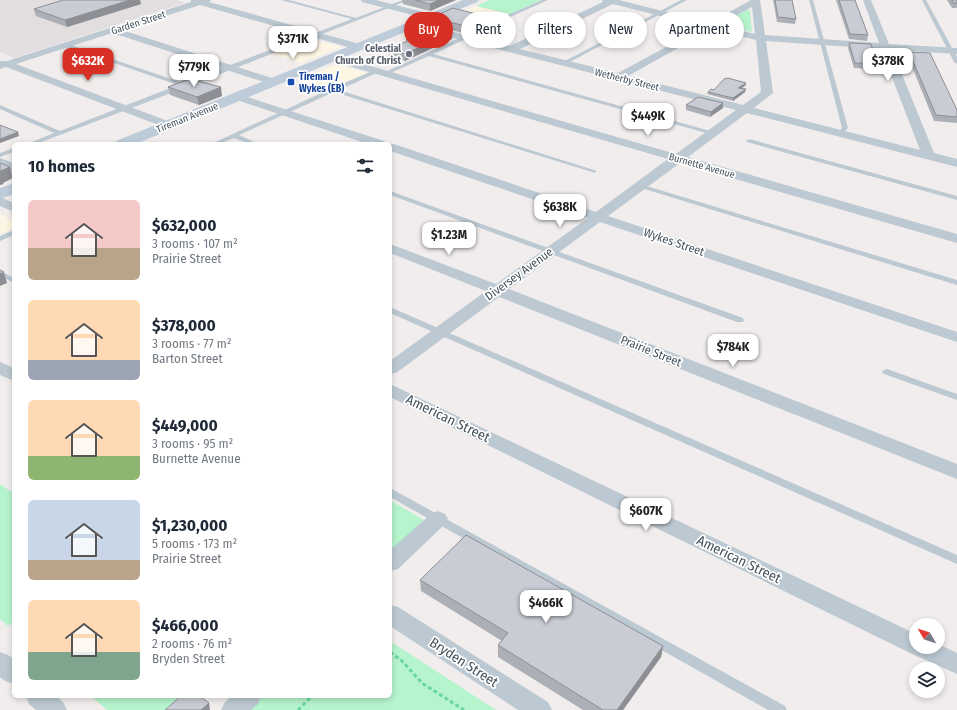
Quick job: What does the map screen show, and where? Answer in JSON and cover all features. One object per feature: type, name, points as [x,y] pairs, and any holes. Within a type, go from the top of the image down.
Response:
[{"type":"street","points":[[365,0],[413,12]]},
{"type":"street","name":"Tireman Avenue","points":[[444,12],[474,0]]},
{"type":"street","points":[[510,50],[611,0],[655,12]]},
{"type":"street","points":[[734,12],[756,0],[760,38]]},
{"type":"street","points":[[867,0],[929,156]]},
{"type":"street","points":[[199,1],[359,47]]},
{"type":"street","name":"Garden Street","points":[[2,64],[66,45],[199,1]]},
{"type":"street","name":"Tireman Avenue","points":[[131,142],[404,29]]},
{"type":"street","points":[[112,30],[274,82]]},
{"type":"street","points":[[744,34],[760,38],[954,51]]},
{"type":"street","name":"Diversey Avenue","points":[[392,368],[767,93],[760,38]]},
{"type":"street","name":"Wetherby Street","points":[[502,48],[957,163]]},
{"type":"street","points":[[619,77],[670,48]]},
{"type":"street","name":"Burnette Avenue","points":[[332,58],[957,239]]},
{"type":"street","points":[[2,64],[169,125]]},
{"type":"street","points":[[238,97],[374,142]]},
{"type":"street","name":"Wykes Street","points":[[392,148],[957,337]]},
{"type":"street","points":[[0,162],[12,167]]},
{"type":"street","points":[[0,194],[12,189]]},
{"type":"street","points":[[0,201],[12,207]]},
{"type":"street","name":"Prairie Street","points":[[392,249],[957,472]]},
{"type":"street","points":[[0,367],[12,375]]},
{"type":"street","name":"American Street","points":[[392,391],[909,642]]},
{"type":"street","points":[[392,561],[438,519]]},
{"type":"street","name":"Bryden Street","points":[[392,615],[539,710]]},
{"type":"street","points":[[936,654],[957,664]]},
{"type":"street","points":[[0,662],[12,672]]},
{"type":"street","points":[[40,698],[54,710]]},
{"type":"street","points":[[234,710],[247,698]]},
{"type":"lane","points":[[283,0],[356,19]]},
{"type":"lane","points":[[35,142],[407,0]]},
{"type":"lane","points":[[516,14],[546,0]]},
{"type":"lane","points":[[660,12],[685,0]]},
{"type":"lane","points":[[811,0],[845,128],[840,134]]},
{"type":"lane","points":[[924,0],[954,51],[957,62]]},
{"type":"lane","points":[[564,63],[655,15]]},
{"type":"lane","points":[[219,142],[332,90],[428,54],[461,38]]},
{"type":"lane","points":[[66,45],[185,86]]},
{"type":"lane","points":[[428,54],[712,133]]},
{"type":"lane","points":[[332,90],[594,171]]},
{"type":"lane","points":[[0,108],[60,132]]},
{"type":"lane","points":[[233,136],[250,142]]},
{"type":"lane","points":[[749,142],[957,198]]},
{"type":"lane","points":[[0,155],[12,151]]},
{"type":"lane","points":[[640,186],[957,283]]},
{"type":"lane","points":[[392,194],[740,320]]},
{"type":"lane","points":[[0,239],[12,233]]},
{"type":"lane","points":[[0,273],[12,280]]},
{"type":"lane","points":[[392,311],[957,560]]},
{"type":"lane","points":[[887,372],[957,397]]},
{"type":"lane","points":[[392,493],[780,710]]},
{"type":"path","points":[[392,654],[402,661],[422,683],[464,710]]},
{"type":"path","points":[[298,710],[310,698]]},
{"type":"shaded area","points":[[0,0],[176,0],[185,3],[14,58],[0,52]]},
{"type":"shaded area","points":[[476,6],[502,12],[461,12]]},
{"type":"shaded area","points":[[461,12],[461,32],[453,30],[453,15]]},
{"type":"shaded area","points":[[311,39],[341,47],[301,63],[271,54]]},
{"type":"shaded area","points":[[337,64],[367,73],[332,89],[301,79]]},
{"type":"shaded area","points":[[0,214],[12,220],[12,229],[0,234]]},
{"type":"green space","points":[[489,0],[541,0],[514,12],[502,12],[476,6]]},
{"type":"green space","points":[[747,10],[750,11],[752,32],[744,30],[743,12]]},
{"type":"green space","points":[[0,484],[12,493],[12,623],[8,626],[0,619]]},
{"type":"green space","points":[[392,501],[424,520],[392,549]]},
{"type":"green space","points":[[392,642],[496,710],[248,710],[260,698],[392,698]]},
{"type":"green space","points":[[93,698],[187,698],[174,710],[107,710]]},
{"type":"building","points":[[63,0],[130,0],[65,20],[34,9]]},
{"type":"building","points":[[415,0],[439,0],[430,4]]},
{"type":"building","points":[[775,0],[792,0],[796,19],[778,17]]},
{"type":"building","points":[[839,0],[855,0],[868,35],[850,34]]},
{"type":"building","points":[[952,0],[957,0],[957,3],[953,3]]},
{"type":"building","points":[[453,8],[468,12],[461,12],[461,25],[453,23],[453,12],[444,12]]},
{"type":"building","points":[[404,43],[404,48],[418,48],[405,54],[389,49]]},
{"type":"building","points":[[849,43],[871,44],[877,64],[855,63]]},
{"type":"building","points":[[909,52],[930,53],[957,110],[957,117],[936,115]]},
{"type":"building","points":[[728,78],[746,83],[738,88],[746,89],[733,98],[708,92],[711,89],[714,90],[724,79]]},
{"type":"building","points":[[189,79],[221,87],[197,97],[168,87]]},
{"type":"building","points":[[698,97],[723,103],[711,112],[686,105]]},
{"type":"building","points":[[0,125],[18,132],[0,139]]},
{"type":"building","points":[[0,163],[10,167],[0,171]]},
{"type":"building","points":[[466,535],[663,646],[617,710],[603,710],[498,645],[508,633],[420,580]]},
{"type":"building","points":[[179,698],[202,698],[209,703],[201,710],[165,710]]},
{"type":"place","name":"Celestial Church of Christ","points":[[409,54]]},
{"type":"place","name":"Tireman / Wykes (EB)","points":[[291,82]]}]
